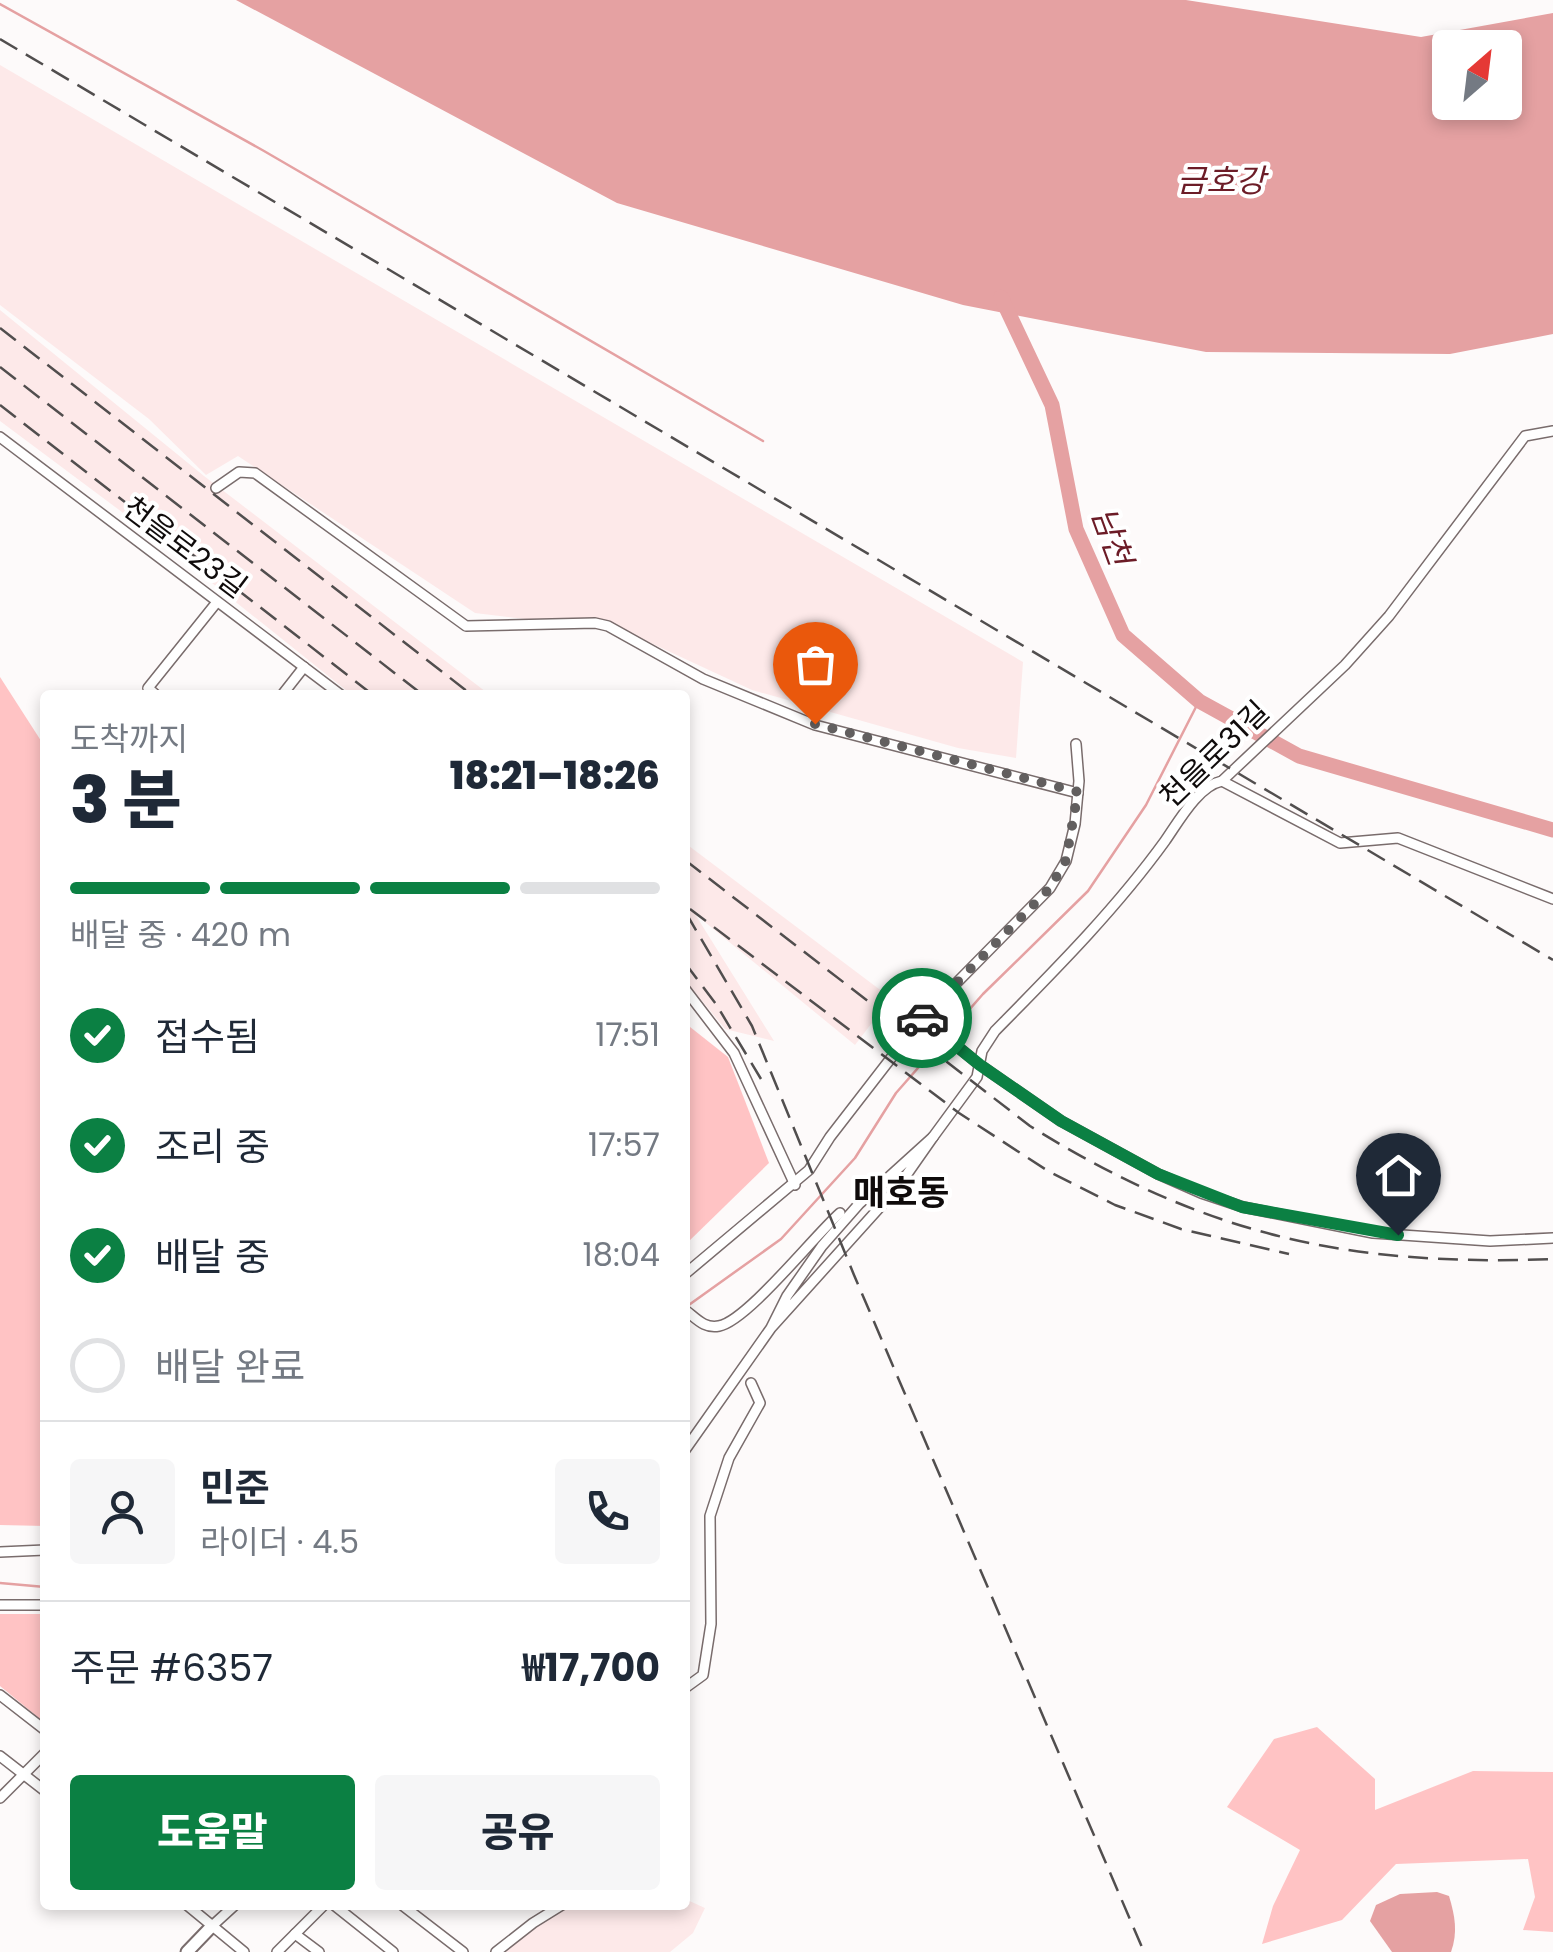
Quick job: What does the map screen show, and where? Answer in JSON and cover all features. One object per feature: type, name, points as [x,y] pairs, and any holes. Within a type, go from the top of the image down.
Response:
[{"type":"main road","points":[[186,1952],[212,1926]]},
{"type":"street","name":"천을로31길","points":[[933,1136],[976,1077],[982,1050],[995,1031],[1120,899],[1211,783],[1222,781],[1345,665],[1388,616],[1525,436],[1553,431]]},
{"type":"street","name":"천을로23길","points":[[0,437],[334,690]]},
{"type":"street","points":[[216,488],[239,472],[255,473],[425,593],[461,623],[608,626],[703,680],[801,720],[1078,792]]},
{"type":"street","points":[[150,690],[148,688],[217,602]]},
{"type":"street","points":[[286,690],[304,667]]},
{"type":"street","points":[[690,1270],[795,1185],[926,1021],[1050,888],[1066,860],[1078,792],[1076,744]]},
{"type":"street","points":[[1222,781],[1340,844],[1398,838],[1553,899]]},
{"type":"street","points":[[690,996],[734,1053],[795,1185]]},
{"type":"street","points":[[926,1021],[980,1065],[1061,1121],[1201,1193],[1242,1207],[1374,1233],[1490,1241],[1553,1238]]},
{"type":"street","points":[[770,1328],[898,1187],[933,1136]]},
{"type":"street","points":[[690,1443],[770,1328],[796,1283],[842,1223],[933,1136]]},
{"type":"street","points":[[690,1314],[704,1326],[721,1326],[761,1296],[840,1213]]},
{"type":"street","points":[[690,1684],[703,1675],[711,1624],[710,1516],[729,1458],[760,1404],[750,1383]]},
{"type":"street","points":[[0,1552],[40,1550]]},
{"type":"street","points":[[0,1605],[40,1605]]},
{"type":"street","points":[[0,1695],[40,1726]]},
{"type":"street","points":[[0,1756],[40,1787]]},
{"type":"street","points":[[0,1798],[40,1758]]},
{"type":"street","points":[[193,1910],[244,1952]]},
{"type":"street","points":[[212,1926],[230,1910]]},
{"type":"street","points":[[277,1952],[319,1910]]},
{"type":"street","points":[[340,1910],[393,1952]]},
{"type":"street","points":[[408,1910],[462,1952]]},
{"type":"street","points":[[496,1952],[554,1910]]},
{"type":"street","points":[[296,1934],[319,1952]]},
{"type":"shaded area","points":[[0,65],[1023,662],[1016,758],[958,748],[752,690],[625,631],[475,613],[238,456],[206,475],[149,419],[0,305]]},
{"type":"shaded area","points":[[0,310],[204,476],[483,690],[346,690],[142,527],[0,421]]},
{"type":"shaded area","points":[[0,677],[40,739],[40,1526],[0,1525]]},
{"type":"shaded area","points":[[690,847],[891,998],[855,1045],[695,914],[774,1041],[725,1029],[690,986]]},
{"type":"shaded area","points":[[690,1027],[728,1057],[769,1163],[690,1240]]},
{"type":"shaded area","points":[[0,1614],[40,1614],[40,1719],[0,1686]]},
{"type":"shaded area","points":[[1317,1727],[1375,1779],[1375,1810],[1473,1771],[1553,1772],[1553,1932],[1523,1930],[1535,1897],[1528,1859],[1396,1864],[1342,1920],[1262,1944],[1273,1906],[1300,1850],[1227,1807],[1274,1739]]},
{"type":"shaded area","points":[[690,1901],[705,1908],[693,1933],[670,1952],[497,1952],[555,1910],[690,1910]]},
{"type":"water","name":"금호강","points":[[236,0],[1186,0],[1421,37],[1432,35],[1432,120],[1522,120],[1522,30],[1460,30],[1553,13],[1553,334],[1450,354],[1206,352],[963,305],[617,203]]},
{"type":"water","points":[[1437,1892],[1449,1896],[1453,1910],[1451,1952],[1392,1952],[1370,1921],[1376,1905],[1400,1894]]},
{"type":"waterway","points":[[0,4],[264,151],[763,441]]},
{"type":"waterway","name":"남천","points":[[1001,297],[1052,405],[1076,529],[1123,635],[1199,701],[1299,756],[1553,830]]},
{"type":"waterway","points":[[690,1304],[781,1239],[855,1158],[896,1093],[983,994],[1088,891],[1146,805],[1199,701]]},
{"type":"waterway","points":[[0,1583],[40,1587]]},
{"type":"railway","points":[[0,39],[1553,960]]},
{"type":"railway","points":[[0,328],[466,690]]},
{"type":"railway","points":[[0,367],[417,690]]},
{"type":"railway","points":[[0,405],[367,690]]},
{"type":"railway","points":[[690,864],[1030,1126],[1157,1194],[1218,1218],[1343,1249],[1409,1257],[1553,1259]]},
{"type":"railway","points":[[690,909],[959,1113],[1048,1171],[1115,1205],[1181,1229],[1289,1254]]},
{"type":"railway","points":[[690,920],[752,1026],[854,1275],[1144,1952]]},
{"type":"railway","points":[[690,970],[716,1004],[761,1079]]},
{"type":"way so far","points":[[815,724],[1078,792],[1066,860],[1050,888],[922,1018]]},
{"type":"district","name":"매호동","points":[[901,1192]]},
{"type":"route","points":[[922,1018],[980,1065],[1061,1121],[1158,1174],[1242,1207],[1398,1235]]}]
